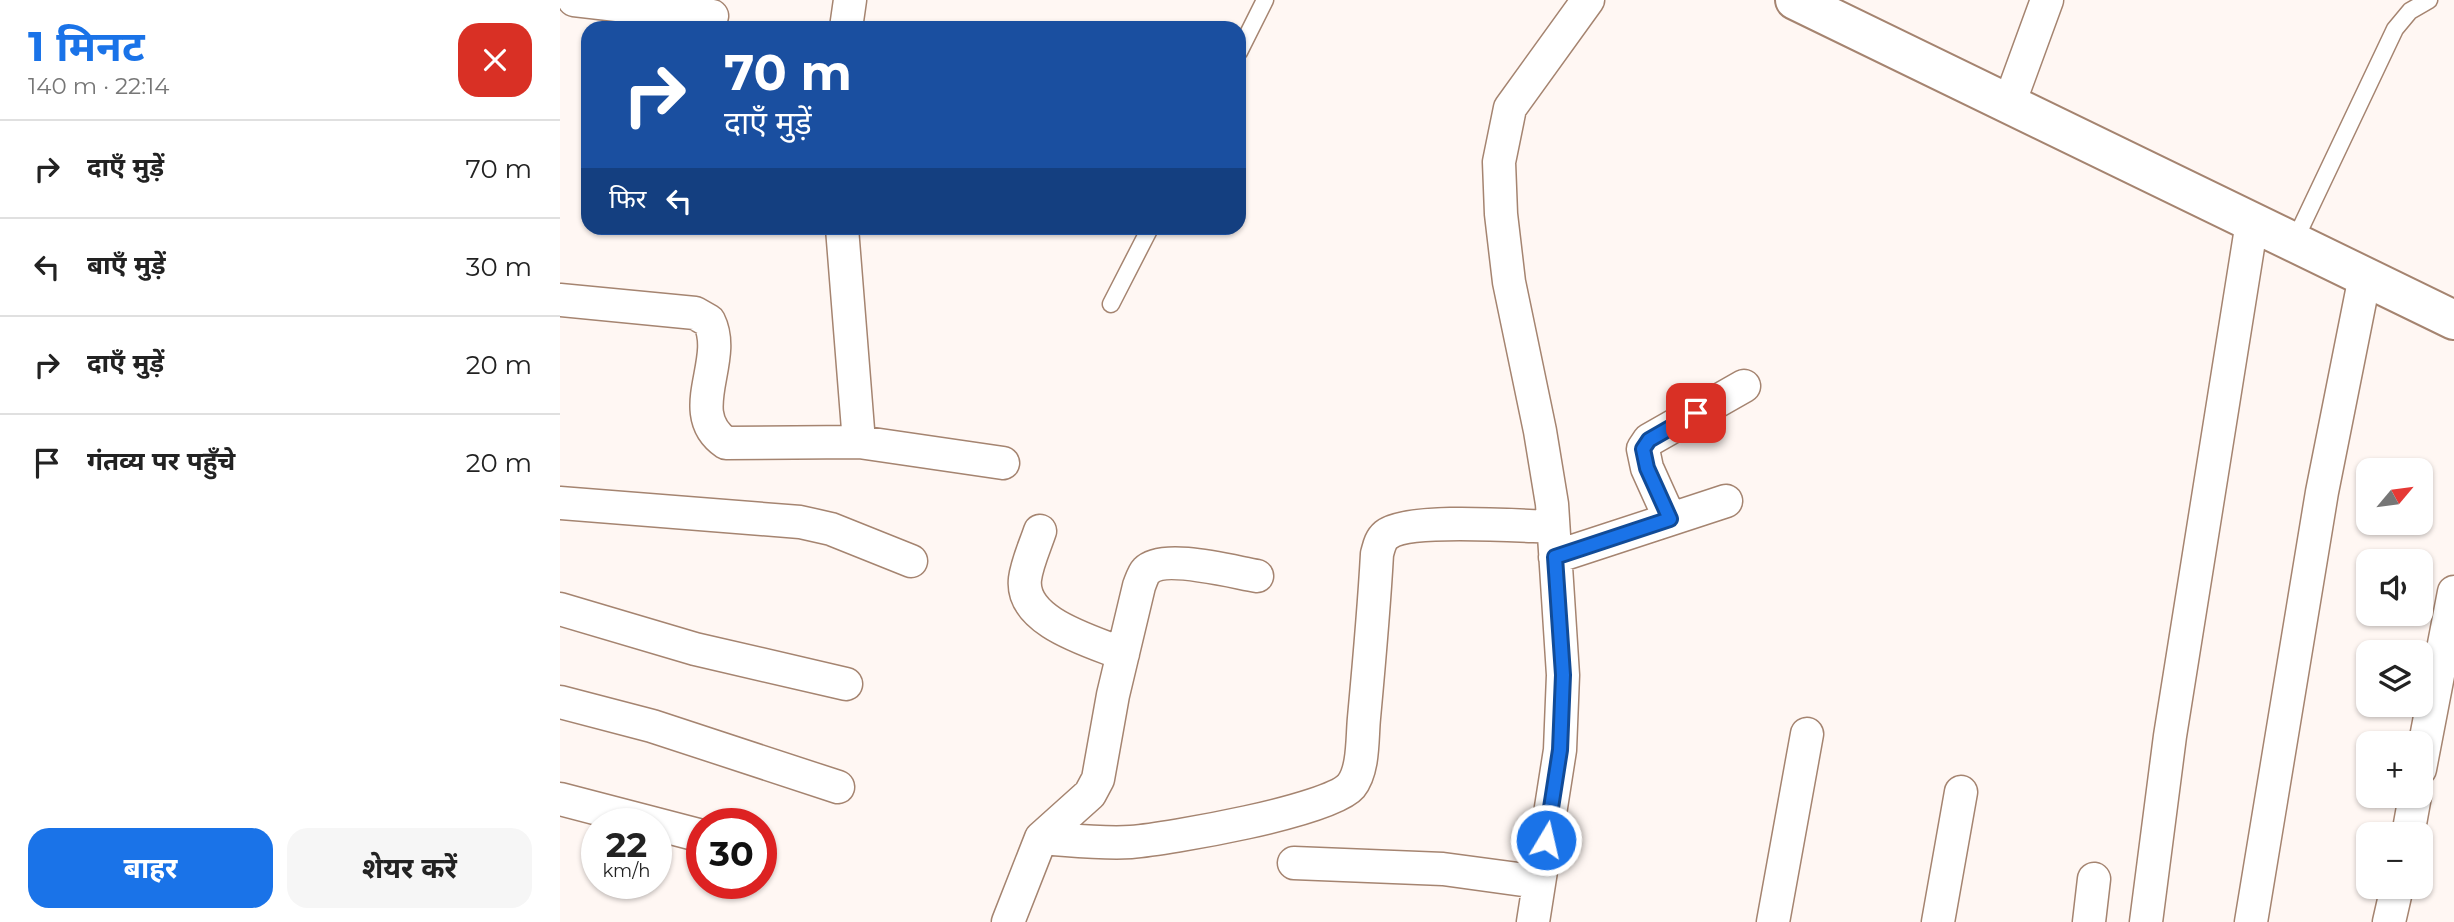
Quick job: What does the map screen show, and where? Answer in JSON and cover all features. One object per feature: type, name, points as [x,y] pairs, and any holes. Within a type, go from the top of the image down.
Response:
[{"type":"main road","points":[[1795,0],[2454,320]]},
{"type":"street","points":[[575,0],[712,16]]},
{"type":"street","points":[[847,21],[850,0]]},
{"type":"street","points":[[1533,922],[1560,750],[1563,675],[1554,542],[1540,431],[1509,282],[1501,214],[1499,162],[1510,108],[1588,0]]},
{"type":"street","points":[[2009,104],[2047,0]]},
{"type":"street","points":[[2146,922],[2170,736],[2252,222]]},
{"type":"street","points":[[843,235],[859,442]]},
{"type":"street","points":[[2251,922],[2322,492],[2365,276]]},
{"type":"street","points":[[560,300],[695,313],[709,321],[716,339],[706,414],[716,436],[726,443],[859,442],[1003,463]]},
{"type":"street","points":[[1670,519],[1647,468],[1643,449],[1649,440],[1744,386]]},
{"type":"street","points":[[1041,838],[1129,842],[1187,835],[1275,816],[1333,797],[1351,786],[1359,765],[1377,554],[1380,542],[1399,528],[1426,525],[1554,542],[1670,519],[1726,501]]},
{"type":"street","points":[[560,503],[800,522],[831,529],[911,561]]},
{"type":"street","points":[[1040,531],[1025,578],[1026,594],[1031,603],[1050,623],[1123,654]]},
{"type":"street","points":[[1015,920],[1041,838],[1090,794],[1098,779],[1123,654],[1145,571],[1171,562],[1257,576]]},
{"type":"street","points":[[2427,731],[2454,592]]},
{"type":"street","points":[[560,609],[695,649],[846,684]]},
{"type":"street","points":[[560,702],[652,726],[838,787]]},
{"type":"street","points":[[1773,922],[1807,734]]},
{"type":"street","points":[[1938,922],[1961,792]]},
{"type":"street","points":[[560,799],[595,808]]},
{"type":"street","points":[[1294,863],[1443,869],[1539,882]]},
{"type":"street","points":[[2088,922],[2094,879]]},
{"type":"street","points":[[2389,922],[2394,899]]},
{"type":"lane","points":[[1246,38],[1265,0]]},
{"type":"lane","points":[[2294,242],[2395,29],[2410,11],[2429,0]]},
{"type":"lane","points":[[1111,304],[1146,235]]},
{"type":"route","points":[[1546,840],[1560,750],[1563,675],[1555,557],[1670,519],[1647,468],[1643,449],[1649,440],[1696,413]]}]
